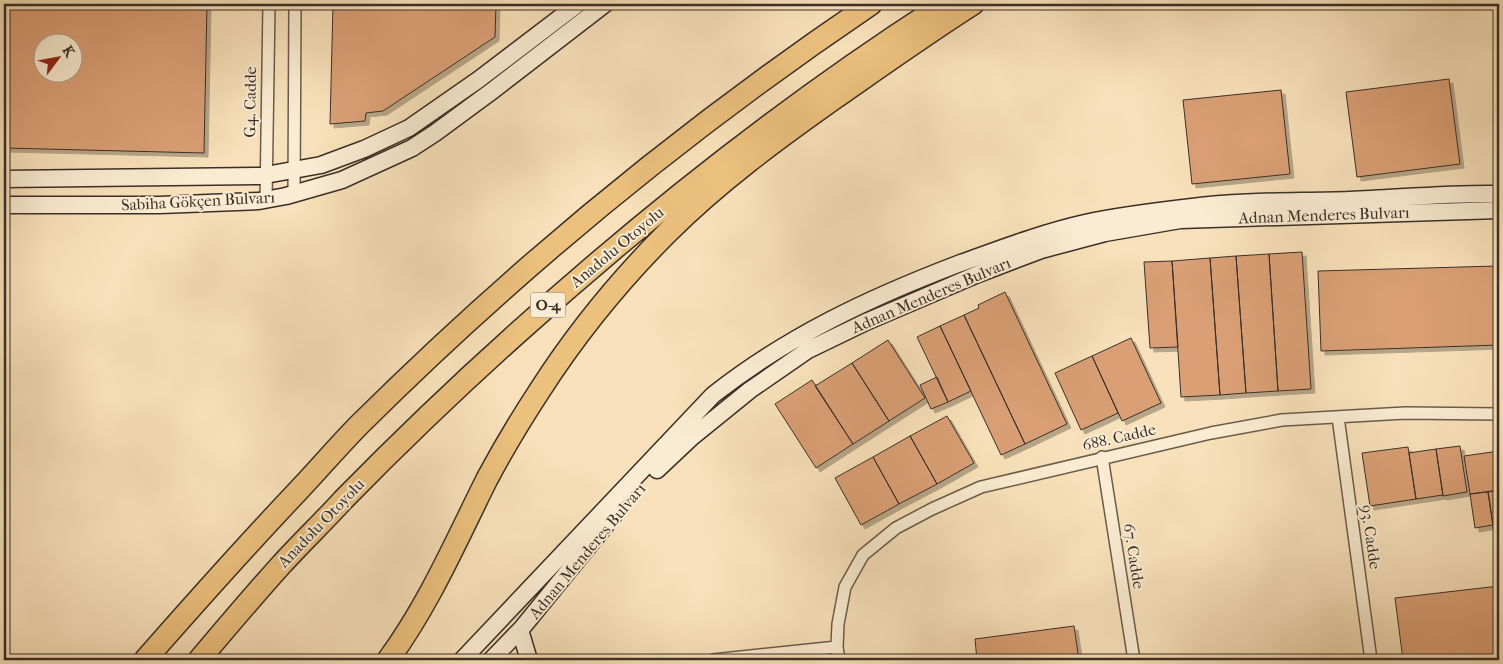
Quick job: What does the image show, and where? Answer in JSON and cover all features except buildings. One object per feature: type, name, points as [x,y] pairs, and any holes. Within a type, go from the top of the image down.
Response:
[{"type":"highway","name":"O-4","points":[[146,660],[244,548],[361,424],[493,299],[611,198],[756,83],[871,4]]},
{"type":"highway","name":"Anadolu Otoyolu","points":[[200,660],[281,564],[381,462],[451,393],[556,298],[694,183],[772,123],[809,95],[944,4]]},
{"type":"highway","points":[[388,660],[404,638],[442,573],[487,480],[515,428],[541,387],[622,281],[667,233],[741,167],[840,94],[973,4]]},
{"type":"street","name":"G4. Cadde","points":[[266,200],[269,4]]},
{"type":"street","points":[[294,194],[295,4]]},
{"type":"street","name":"Sabiha Gökçen Bulvarı","points":[[4,180],[265,175],[321,165],[349,155],[409,128],[470,86],[578,4]]},
{"type":"street","name":"Sabiha Gökçen Bulvarı","points":[[4,205],[160,205],[266,200],[342,180],[412,148],[492,91],[605,4]]},
{"type":"street","points":[[462,660],[713,395],[746,369],[797,337],[877,296],[1013,243],[1095,222],[1192,206],[1499,194]]},
{"type":"street","name":"Adnan Menderes Bulvarı","points":[[491,660],[520,630],[628,497],[692,437],[750,390],[808,350],[868,321],[978,274],[1041,250],[1105,233],[1180,220],[1499,210]]},
{"type":"street","name":"688. Cadde","points":[[839,660],[837,647],[838,624],[846,587],[863,555],[896,528],[981,487],[1102,457],[1211,433],[1282,420],[1404,413],[1499,414]]},
{"type":"street","name":"93. Cadde","points":[[1338,417],[1371,660]]},
{"type":"street","name":"67. Cadde","points":[[1102,457],[1134,660]]},
{"type":"street","points":[[520,630],[529,660]]},
{"type":"street","points":[[714,660],[837,647]]}]
